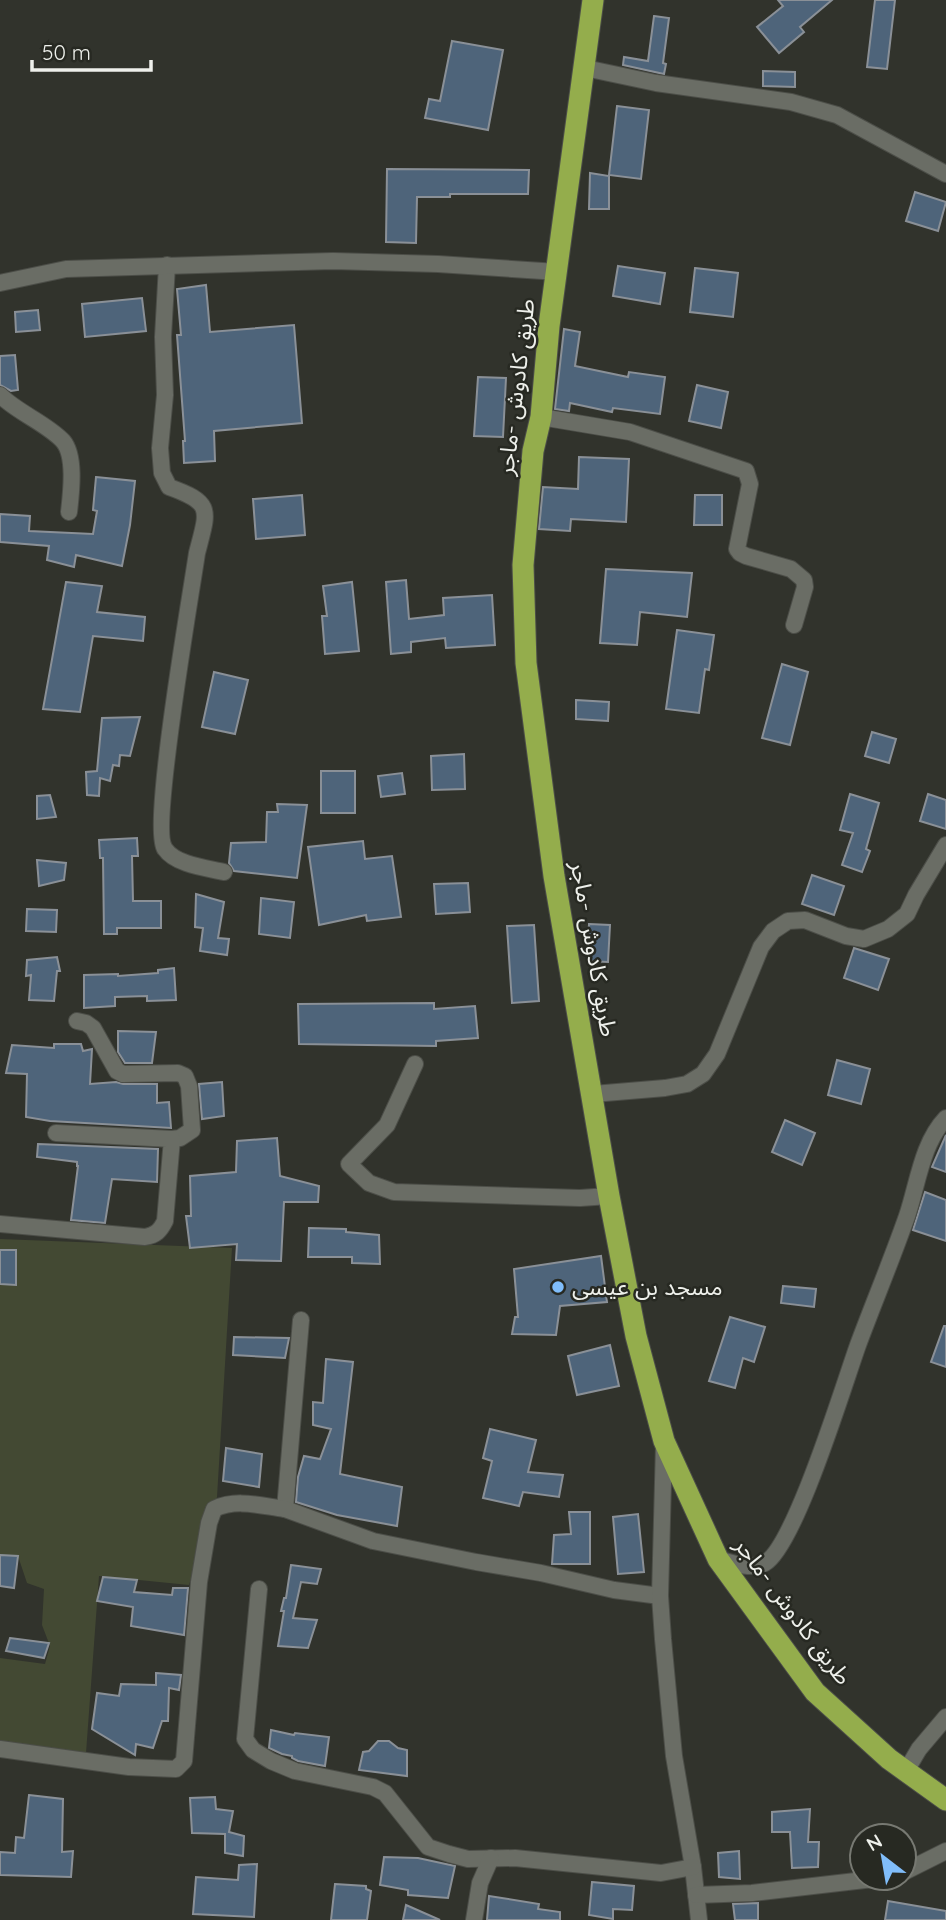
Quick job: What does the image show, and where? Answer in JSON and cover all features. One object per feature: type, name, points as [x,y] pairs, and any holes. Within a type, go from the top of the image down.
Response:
[{"type":"highway","name":"طريق كادوش -ماجر","points":[[593,0],[549,326],[541,417],[533,451],[523,565],[526,663],[554,876],[636,1336],[664,1441],[718,1559],[816,1692],[906,1771],[946,1800]]},
{"type":"street","points":[[585,68],[656,83],[791,102],[837,115],[946,174]]},
{"type":"street","points":[[0,283],[65,269],[333,261],[438,264],[558,272]]},
{"type":"street","points":[[167,265],[160,448],[162,473],[169,486],[198,499],[204,508],[205,520],[197,553],[164,777],[160,835],[165,849],[179,859],[224,872]]},
{"type":"street","points":[[0,395],[63,442],[69,454],[72,486],[69,512]]},
{"type":"street","points":[[541,417],[631,432],[746,471],[750,484],[737,549],[746,556],[791,569],[804,580],[805,587],[793,625]]},
{"type":"street","points":[[593,1094],[665,1088],[687,1084],[704,1074],[716,1054],[761,947],[773,930],[788,921],[805,920],[846,936],[864,939],[888,929],[907,914],[946,845]]},
{"type":"street","points":[[56,1133],[172,1139],[180,1138],[192,1130],[189,1086],[185,1076],[178,1073],[123,1074],[117,1071],[93,1028],[77,1021]]},
{"type":"street","points":[[415,1064],[387,1125],[349,1164],[369,1183],[394,1192],[580,1198],[609,1196]]},
{"type":"street","points":[[718,1559],[740,1565],[763,1564],[773,1557],[787,1536],[833,1423],[858,1345],[908,1212],[931,1138],[946,1118]]},
{"type":"street","points":[[0,1224],[83,1233],[145,1237],[154,1235],[161,1230],[165,1221],[172,1139]]},
{"type":"street","points":[[285,1509],[301,1320]]},
{"type":"street","points":[[664,1441],[660,1596],[674,1756],[699,1920]]},
{"type":"street","points":[[0,1749],[129,1767],[176,1769],[184,1761],[199,1582],[209,1523],[214,1509],[225,1504],[285,1509],[373,1541],[541,1573],[614,1590],[660,1596]]},
{"type":"street","points":[[259,1589],[245,1739],[253,1750],[271,1762],[295,1771],[373,1787],[385,1793],[428,1847],[468,1859],[515,1858],[661,1873],[693,1867]]},
{"type":"street","points":[[906,1771],[919,1749],[946,1717]]},
{"type":"street","points":[[918,1865],[946,1852]]},
{"type":"street","points":[[474,1920],[480,1883],[491,1858]]},
{"type":"street","points":[[696,1895],[752,1893],[848,1882]]},
{"type":"green space","points":[[0,1239],[232,1248],[217,1497],[189,1585],[99,1576],[86,1753],[0,1742],[0,1658],[45,1664],[50,1646],[42,1625],[44,1589],[27,1583],[18,1556],[0,1555]]},
{"type":"building","points":[[778,0],[832,0],[800,27],[804,32],[779,53],[757,27],[783,6]]},
{"type":"building","points":[[875,0],[895,0],[887,69],[867,67]]},
{"type":"building","points":[[654,16],[669,18],[664,74],[623,65],[624,57],[648,61]]},
{"type":"building","points":[[452,41],[503,50],[488,130],[425,118],[429,99],[440,101]]},
{"type":"building","points":[[763,71],[795,72],[795,87],[763,86]]},
{"type":"building","points":[[617,106],[649,110],[641,179],[609,175]]},
{"type":"building","points":[[387,169],[529,170],[528,194],[450,194],[450,197],[417,197],[416,243],[386,242]]},
{"type":"building","points":[[590,173],[609,176],[609,209],[589,209]]},
{"type":"building","points":[[915,192],[946,202],[938,231],[906,221]]},
{"type":"building","points":[[618,266],[665,273],[660,304],[613,296]]},
{"type":"building","points":[[695,268],[738,273],[733,317],[690,312]]},
{"type":"building","points":[[206,285],[210,332],[294,325],[302,423],[214,431],[215,461],[184,463],[185,441],[177,335],[181,335],[177,289]]},
{"type":"building","points":[[142,298],[146,331],[85,337],[82,304]]},
{"type":"building","points":[[38,310],[40,330],[16,332],[15,312]]},
{"type":"building","points":[[564,329],[580,332],[575,366],[628,377],[629,372],[665,377],[660,414],[613,408],[612,412],[570,403],[569,411],[555,409]]},
{"type":"building","points":[[15,355],[18,390],[11,391],[0,385],[0,356]]},
{"type":"building","points":[[478,377],[506,378],[503,437],[474,436]]},
{"type":"building","points":[[697,385],[728,392],[721,428],[689,421]]},
{"type":"building","points":[[579,457],[629,459],[626,522],[571,519],[570,531],[539,529],[543,487],[578,489]]},
{"type":"building","points":[[96,477],[135,481],[122,566],[76,555],[74,567],[47,560],[49,546],[0,542],[0,514],[30,516],[29,531],[93,534],[97,511],[93,510]]},
{"type":"building","points":[[302,495],[305,535],[256,539],[253,499]]},
{"type":"building","points":[[695,495],[722,495],[722,525],[694,525]]},
{"type":"building","points":[[606,569],[692,573],[687,617],[640,612],[637,645],[600,643]]},
{"type":"building","points":[[406,580],[409,619],[444,615],[443,598],[492,595],[495,645],[446,648],[445,638],[411,642],[411,652],[391,654],[386,582]]},
{"type":"building","points":[[66,582],[102,586],[97,612],[145,617],[143,641],[93,636],[80,712],[43,709]]},
{"type":"building","points":[[352,582],[359,651],[325,654],[322,616],[327,616],[323,586]]},
{"type":"building","points":[[677,630],[714,635],[709,670],[705,669],[699,713],[666,709]]},
{"type":"building","points":[[782,664],[808,672],[790,745],[762,738]]},
{"type":"building","points":[[214,672],[248,680],[235,734],[202,727]]},
{"type":"building","points":[[576,700],[609,702],[608,721],[576,719]]},
{"type":"building","points":[[140,717],[130,756],[120,755],[119,766],[113,765],[110,781],[100,778],[99,796],[87,795],[86,772],[97,771],[102,718]]},
{"type":"building","points":[[872,732],[896,739],[889,763],[865,756]]},
{"type":"building","points":[[464,754],[465,789],[432,790],[431,756]]},
{"type":"building","points":[[321,771],[355,771],[355,813],[321,813]]},
{"type":"building","points":[[402,773],[405,794],[381,797],[378,776]]},
{"type":"building","points":[[850,794],[879,803],[866,849],[870,851],[862,872],[842,865],[853,833],[840,830]]},
{"type":"building","points":[[928,794],[946,800],[946,829],[920,821]]},
{"type":"building","points":[[50,795],[56,817],[37,819],[37,796]]},
{"type":"building","points":[[277,804],[307,805],[297,878],[234,871],[229,863],[231,843],[266,842],[267,812],[278,812]]},
{"type":"building","points":[[137,838],[138,856],[132,856],[133,901],[161,901],[161,928],[117,928],[117,934],[104,934],[103,858],[100,858],[99,840]]},
{"type":"building","points":[[363,841],[365,859],[392,856],[401,917],[367,921],[366,915],[319,925],[308,847]]},
{"type":"building","points":[[37,860],[66,863],[64,880],[39,886]]},
{"type":"building","points":[[812,875],[844,886],[834,915],[802,904]]},
{"type":"building","points":[[468,883],[470,912],[436,914],[434,884]]},
{"type":"building","points":[[196,894],[224,902],[218,938],[229,939],[227,955],[200,951],[203,928],[195,927]]},
{"type":"building","points":[[261,898],[294,902],[290,938],[259,934]]},
{"type":"building","points":[[27,909],[57,910],[56,932],[26,931]]},
{"type":"building","points":[[589,924],[610,925],[608,962],[587,961]]},
{"type":"building","points":[[534,925],[539,1001],[512,1003],[507,926]]},
{"type":"building","points":[[854,948],[889,959],[878,990],[844,978]]},
{"type":"building","points":[[57,957],[60,971],[57,971],[54,1001],[29,1000],[31,975],[26,976],[27,960]]},
{"type":"building","points":[[174,968],[176,1000],[147,1001],[147,996],[115,997],[115,1006],[84,1008],[84,975],[158,973],[158,970]]},
{"type":"building","points":[[434,1003],[434,1009],[475,1006],[478,1038],[436,1041],[436,1046],[299,1044],[298,1004]]},
{"type":"building","points":[[118,1031],[156,1032],[152,1063],[125,1063],[118,1052]]},
{"type":"building","points":[[54,1044],[81,1044],[83,1051],[92,1049],[90,1084],[157,1084],[157,1103],[169,1102],[171,1128],[50,1121],[26,1117],[27,1074],[6,1073],[12,1045],[54,1048]]},
{"type":"building","points":[[837,1060],[870,1069],[861,1104],[828,1095]]},
{"type":"building","points":[[222,1082],[224,1116],[202,1119],[199,1084]]},
{"type":"building","points":[[785,1120],[815,1133],[802,1165],[772,1152]]},
{"type":"building","points":[[946,1135],[946,1172],[932,1167]]},
{"type":"building","points":[[277,1138],[280,1176],[319,1186],[318,1202],[284,1202],[281,1261],[236,1260],[237,1244],[190,1248],[186,1216],[191,1216],[190,1176],[236,1172],[237,1141]]},
{"type":"building","points":[[38,1144],[158,1149],[157,1182],[112,1179],[105,1223],[71,1220],[77,1162],[37,1157]]},
{"type":"building","points":[[925,1192],[946,1200],[946,1241],[913,1230]]},
{"type":"building","points":[[309,1228],[346,1229],[346,1232],[379,1235],[380,1264],[352,1263],[352,1257],[308,1257]]},
{"type":"building","points":[[0,1250],[16,1250],[16,1285],[0,1284]]},
{"type":"building","points":[[601,1256],[607,1302],[560,1306],[556,1335],[512,1334],[515,1317],[518,1317],[514,1269]]},
{"type":"building","points":[[783,1286],[816,1289],[814,1307],[781,1303]]},
{"type":"building","points":[[730,1317],[765,1327],[754,1362],[743,1358],[735,1388],[709,1381]]},
{"type":"building","points":[[946,1326],[946,1367],[931,1362]]},
{"type":"building","points":[[234,1337],[289,1338],[285,1358],[233,1355]]},
{"type":"building","points":[[610,1345],[619,1386],[577,1395],[568,1356]]},
{"type":"building","points":[[326,1359],[353,1362],[340,1474],[402,1487],[397,1526],[337,1515],[296,1502],[298,1477],[304,1456],[320,1459],[331,1429],[313,1425],[313,1402],[323,1403]]},
{"type":"building","points":[[490,1429],[536,1440],[528,1472],[563,1475],[559,1497],[523,1492],[519,1506],[483,1498],[492,1461],[483,1458]]},
{"type":"building","points":[[226,1448],[262,1454],[259,1487],[223,1481]]},
{"type":"building","points":[[569,1512],[590,1512],[590,1564],[552,1564],[554,1535],[571,1534]]},
{"type":"building","points":[[638,1514],[644,1572],[618,1574],[613,1517]]},
{"type":"building","points":[[0,1555],[18,1556],[14,1588],[0,1586]]},
{"type":"building","points":[[291,1565],[321,1569],[317,1584],[301,1582],[293,1618],[317,1620],[308,1648],[278,1646],[284,1611],[281,1611],[286,1598]]},
{"type":"building","points":[[103,1577],[137,1580],[134,1592],[172,1595],[173,1588],[188,1588],[184,1635],[131,1626],[133,1607],[97,1601]]},
{"type":"building","points":[[10,1638],[49,1643],[44,1658],[6,1651]]},
{"type":"building","points":[[156,1673],[181,1675],[179,1690],[169,1688],[168,1721],[162,1721],[153,1748],[136,1744],[135,1755],[92,1729],[97,1693],[119,1696],[121,1684],[156,1685]]},
{"type":"building","points":[[271,1730],[294,1735],[329,1737],[325,1766],[298,1761],[292,1756],[269,1748]]},
{"type":"building","points":[[378,1741],[389,1741],[398,1748],[407,1750],[407,1776],[359,1770],[363,1752],[369,1751]]},
{"type":"building","points":[[29,1795],[63,1799],[62,1852],[73,1851],[71,1877],[0,1875],[0,1852],[15,1853],[16,1837],[24,1838]]},
{"type":"building","points":[[215,1797],[216,1809],[233,1811],[229,1832],[244,1836],[243,1856],[225,1853],[225,1834],[192,1833],[190,1798]]},
{"type":"building","points":[[810,1809],[808,1842],[819,1842],[818,1867],[792,1868],[790,1832],[772,1832],[772,1812]]},
{"type":"building","points":[[739,1851],[740,1879],[719,1877],[718,1853]]},
{"type":"building","points":[[384,1857],[418,1858],[455,1866],[448,1898],[408,1895],[408,1890],[380,1885]]},
{"type":"building","points":[[257,1864],[254,1917],[193,1914],[196,1877],[238,1880],[239,1865]]},
{"type":"building","points":[[592,1882],[634,1886],[632,1910],[613,1909],[613,1919],[589,1915]]},
{"type":"building","points":[[335,1884],[366,1886],[366,1889],[371,1891],[367,1920],[331,1920]]},
{"type":"building","points":[[489,1896],[539,1904],[538,1909],[560,1912],[560,1920],[487,1920]]},
{"type":"building","points":[[888,1901],[946,1911],[946,1920],[885,1920]]},
{"type":"building","points":[[758,1903],[758,1920],[735,1920],[733,1904]]},
{"type":"building","points":[[406,1905],[440,1920],[403,1920]]},
{"type":"place","name":"مسجد بن عيسى","points":[[558,1287]]}]
